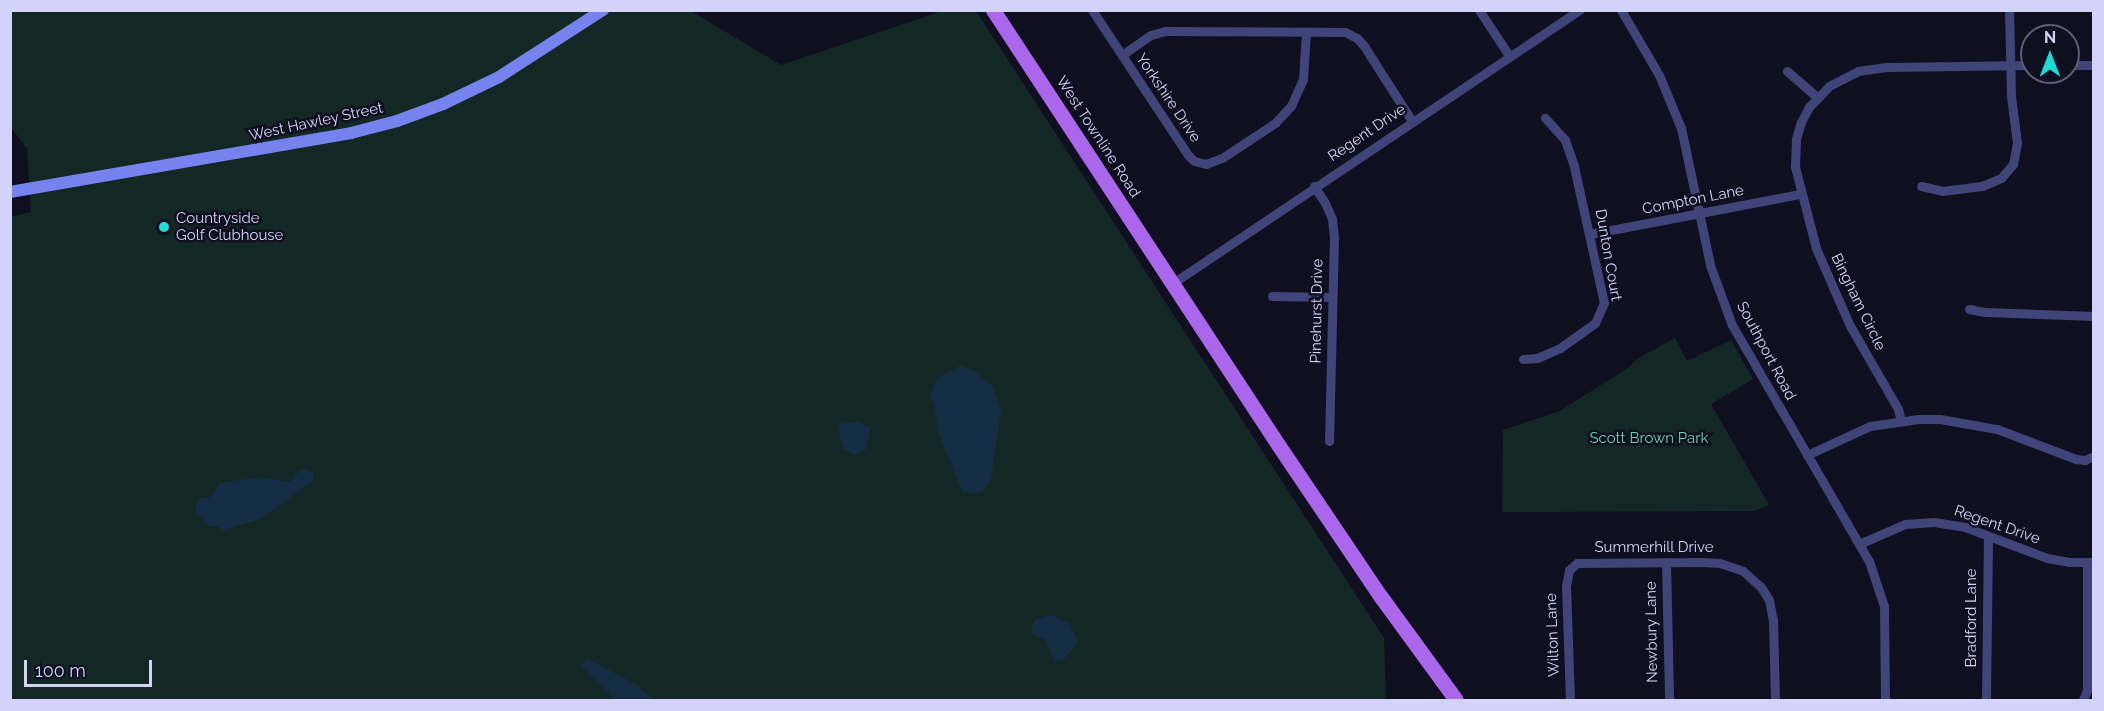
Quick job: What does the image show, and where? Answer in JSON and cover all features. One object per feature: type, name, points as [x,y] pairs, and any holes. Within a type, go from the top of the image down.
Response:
[{"type":"main road","name":"West Townline Road","points":[[993,10],[1374,588],[1456,700]]},
{"type":"street","name":"West Hawley Street","points":[[10,192],[351,133],[397,121],[443,104],[499,77],[603,10]]},
{"type":"street","name":"Yorkshire Drive","points":[[1092,10],[1188,155],[1199,163],[1212,163],[1275,123],[1291,106],[1303,79],[1306,33]]},
{"type":"street","points":[[1479,10],[1510,57]]},
{"type":"street","name":"Regent Drive","points":[[1173,283],[1314,186],[1580,10]]},
{"type":"street","name":"Southport Road","points":[[1621,10],[1646,50],[1668,94],[1686,151],[1710,265],[1732,325],[1869,561],[1884,606],[1885,700]]},
{"type":"street","points":[[1921,186],[1942,191],[1992,183],[2009,171],[2017,155],[2010,65],[2009,10]]},
{"type":"street","points":[[1122,55],[1159,32],[1345,32],[1358,38],[1412,121]]},
{"type":"street","name":"Bingham Circle","points":[[1901,421],[1898,408],[1850,326],[1830,285],[1800,194],[1795,167],[1796,140],[1802,122],[1817,97],[1845,76],[1872,68],[2020,65]]},
{"type":"street","points":[[1786,71],[1817,97]]},
{"type":"street","name":"Dunton Court","points":[[1523,359],[1537,358],[1560,348],[1595,323],[1604,303],[1590,234],[1565,140],[1545,118]]},
{"type":"street","name":"Pinehurst Drive","points":[[1314,186],[1332,219],[1329,441]]},
{"type":"street","name":"Compton Lane","points":[[1590,234],[1800,194]]},
{"type":"street","points":[[1272,297],[1331,297]]},
{"type":"street","points":[[1969,309],[1985,312],[2094,316]]},
{"type":"street","points":[[1807,455],[1849,434],[1901,421],[1940,419],[1968,422],[1997,429],[2080,459],[2094,456]]},
{"type":"street","name":"Regent Drive","points":[[1859,544],[1891,528],[1923,522],[1947,523],[2047,558],[2090,562]]},
{"type":"street","name":"Bradford Lane","points":[[1986,700],[1988,536]]},
{"type":"street","points":[[2085,699],[2090,562]]},
{"type":"street","name":"Summerhill Drive","points":[[1569,570],[1577,563],[1666,563],[1727,565],[1743,571],[1761,587],[1772,612],[1775,700]]},
{"type":"street","name":"Newbury Lane","points":[[1666,563],[1669,700]]},
{"type":"street","name":"Wilton Lane","points":[[1569,570],[1566,586],[1570,700]]},
{"type":"green space","points":[[10,11],[691,11],[781,65],[942,11],[976,11],[1384,638],[1386,700],[11,700],[10,217],[31,212],[27,148],[11,128]]},
{"type":"green space","name":"Scott Brown Park","points":[[1675,338],[1687,361],[1731,340],[1753,379],[1711,404],[1769,505],[1755,511],[1502,512],[1503,430],[1560,411],[1629,367],[1637,359]]},
{"type":"water","points":[[960,366],[975,371],[992,386],[1001,409],[991,480],[983,491],[974,493],[964,492],[960,487],[938,430],[934,404],[930,397],[937,378]]},
{"type":"water","points":[[859,422],[870,428],[866,449],[855,455],[844,449],[837,426]]},
{"type":"water","points":[[305,470],[314,474],[313,481],[258,520],[223,530],[217,526],[209,526],[195,512],[198,498],[209,498],[220,483],[259,477],[290,482],[299,471]]},
{"type":"water","points":[[1050,615],[1069,623],[1077,640],[1077,644],[1062,661],[1054,660],[1046,640],[1034,635],[1031,629],[1036,619]]},
{"type":"water","points":[[586,658],[639,686],[652,700],[616,700],[581,666]]},
{"type":"place","name":"Countryside Golf Clubhouse","points":[[164,227]]}]
